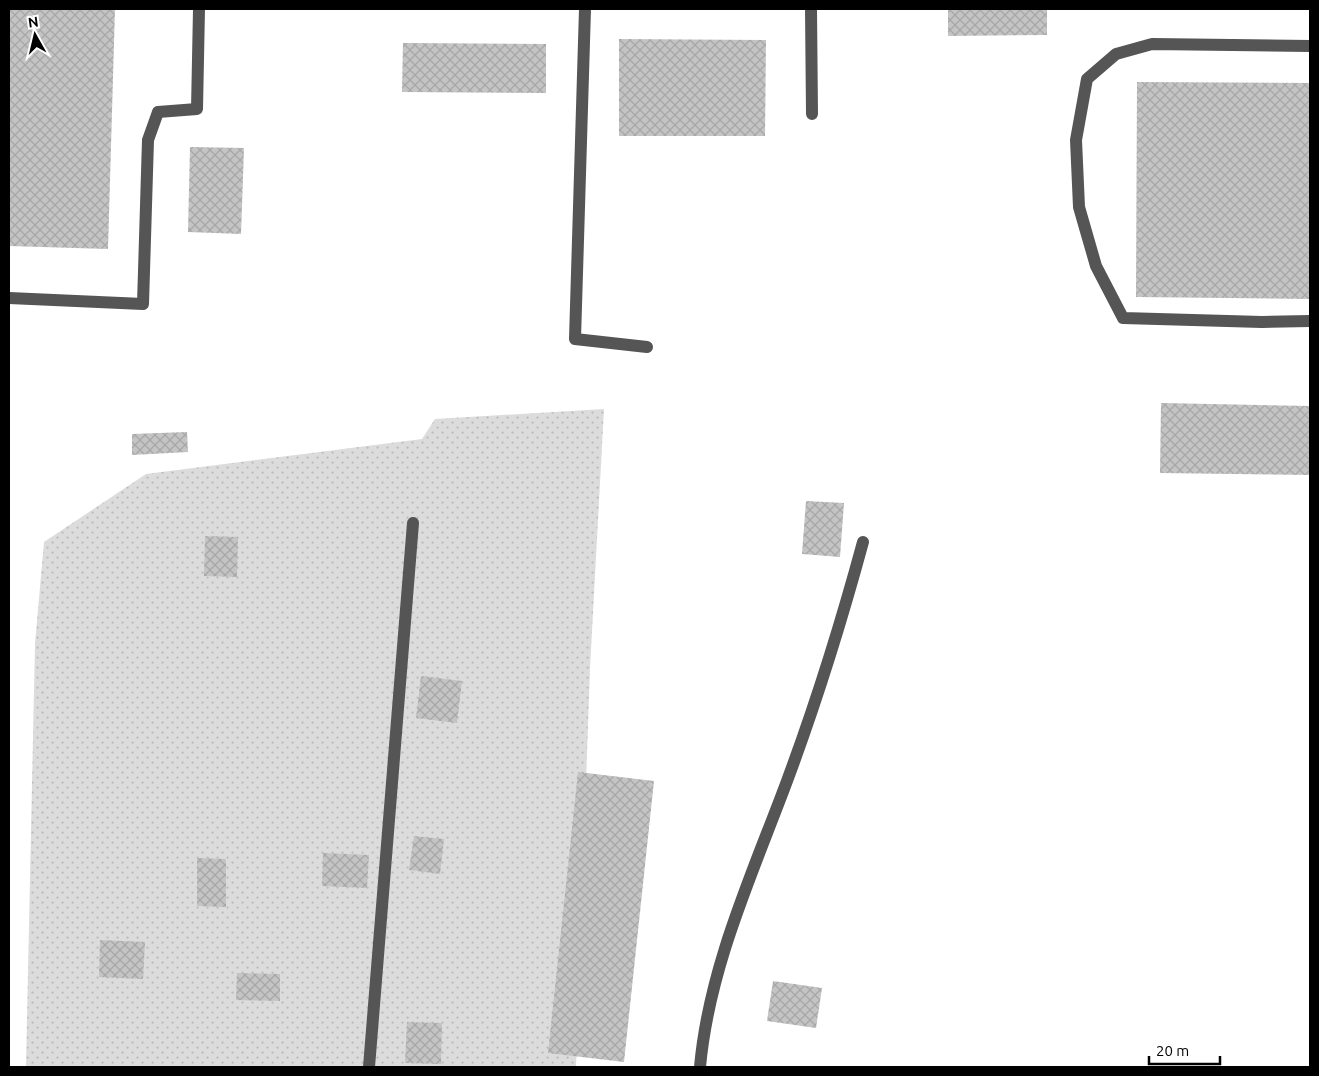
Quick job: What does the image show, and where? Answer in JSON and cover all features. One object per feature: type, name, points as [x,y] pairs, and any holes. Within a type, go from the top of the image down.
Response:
[{"type":"lane","points":[[9,298],[142,304],[148,140],[158,112],[197,109],[199,9]]},
{"type":"lane","points":[[586,9],[575,339],[647,347]]},
{"type":"lane","points":[[811,9],[812,114]]},
{"type":"lane","points":[[1310,46],[1152,44],[1116,54],[1087,79],[1076,140],[1079,207],[1096,266],[1123,318],[1262,322],[1310,321]]},
{"type":"lane","points":[[369,1067],[413,523]]},
{"type":"lane","points":[[700,1067],[702,1040],[723,950],[788,779],[833,650],[863,542]]},
{"type":"shaded area","points":[[604,409],[590,668],[576,1067],[26,1067],[35,644],[44,542],[146,474],[422,439],[435,419]]},
{"type":"building","points":[[9,9],[115,9],[108,249],[9,246]]},
{"type":"building","points":[[948,9],[1047,9],[1047,35],[948,36]]},
{"type":"building","points":[[619,39],[766,40],[765,136],[619,136]]},
{"type":"building","points":[[403,43],[546,44],[546,93],[402,92]]},
{"type":"building","points":[[1137,82],[1310,83],[1310,299],[1136,297]]},
{"type":"building","points":[[190,147],[244,148],[241,234],[188,232]]},
{"type":"building","points":[[1161,403],[1310,406],[1310,475],[1160,473]]},
{"type":"building","points":[[187,432],[188,452],[132,455],[132,434]]},
{"type":"building","points":[[806,501],[844,503],[840,557],[802,554]]},
{"type":"building","points":[[205,536],[238,537],[237,577],[204,576]]},
{"type":"building","points":[[421,676],[462,681],[457,723],[416,718]]},
{"type":"building","points":[[578,772],[654,781],[624,1062],[548,1053]]},
{"type":"building","points":[[414,836],[444,839],[440,874],[409,870]]},
{"type":"building","points":[[323,853],[369,855],[367,888],[322,886]]},
{"type":"building","points":[[197,858],[226,859],[226,907],[197,906]]},
{"type":"building","points":[[100,940],[145,942],[143,979],[99,977]]},
{"type":"building","points":[[237,973],[280,974],[280,1001],[236,1000]]},
{"type":"building","points":[[773,981],[822,988],[816,1028],[767,1021]]},
{"type":"building","points":[[407,1022],[442,1023],[441,1064],[405,1063]]}]
